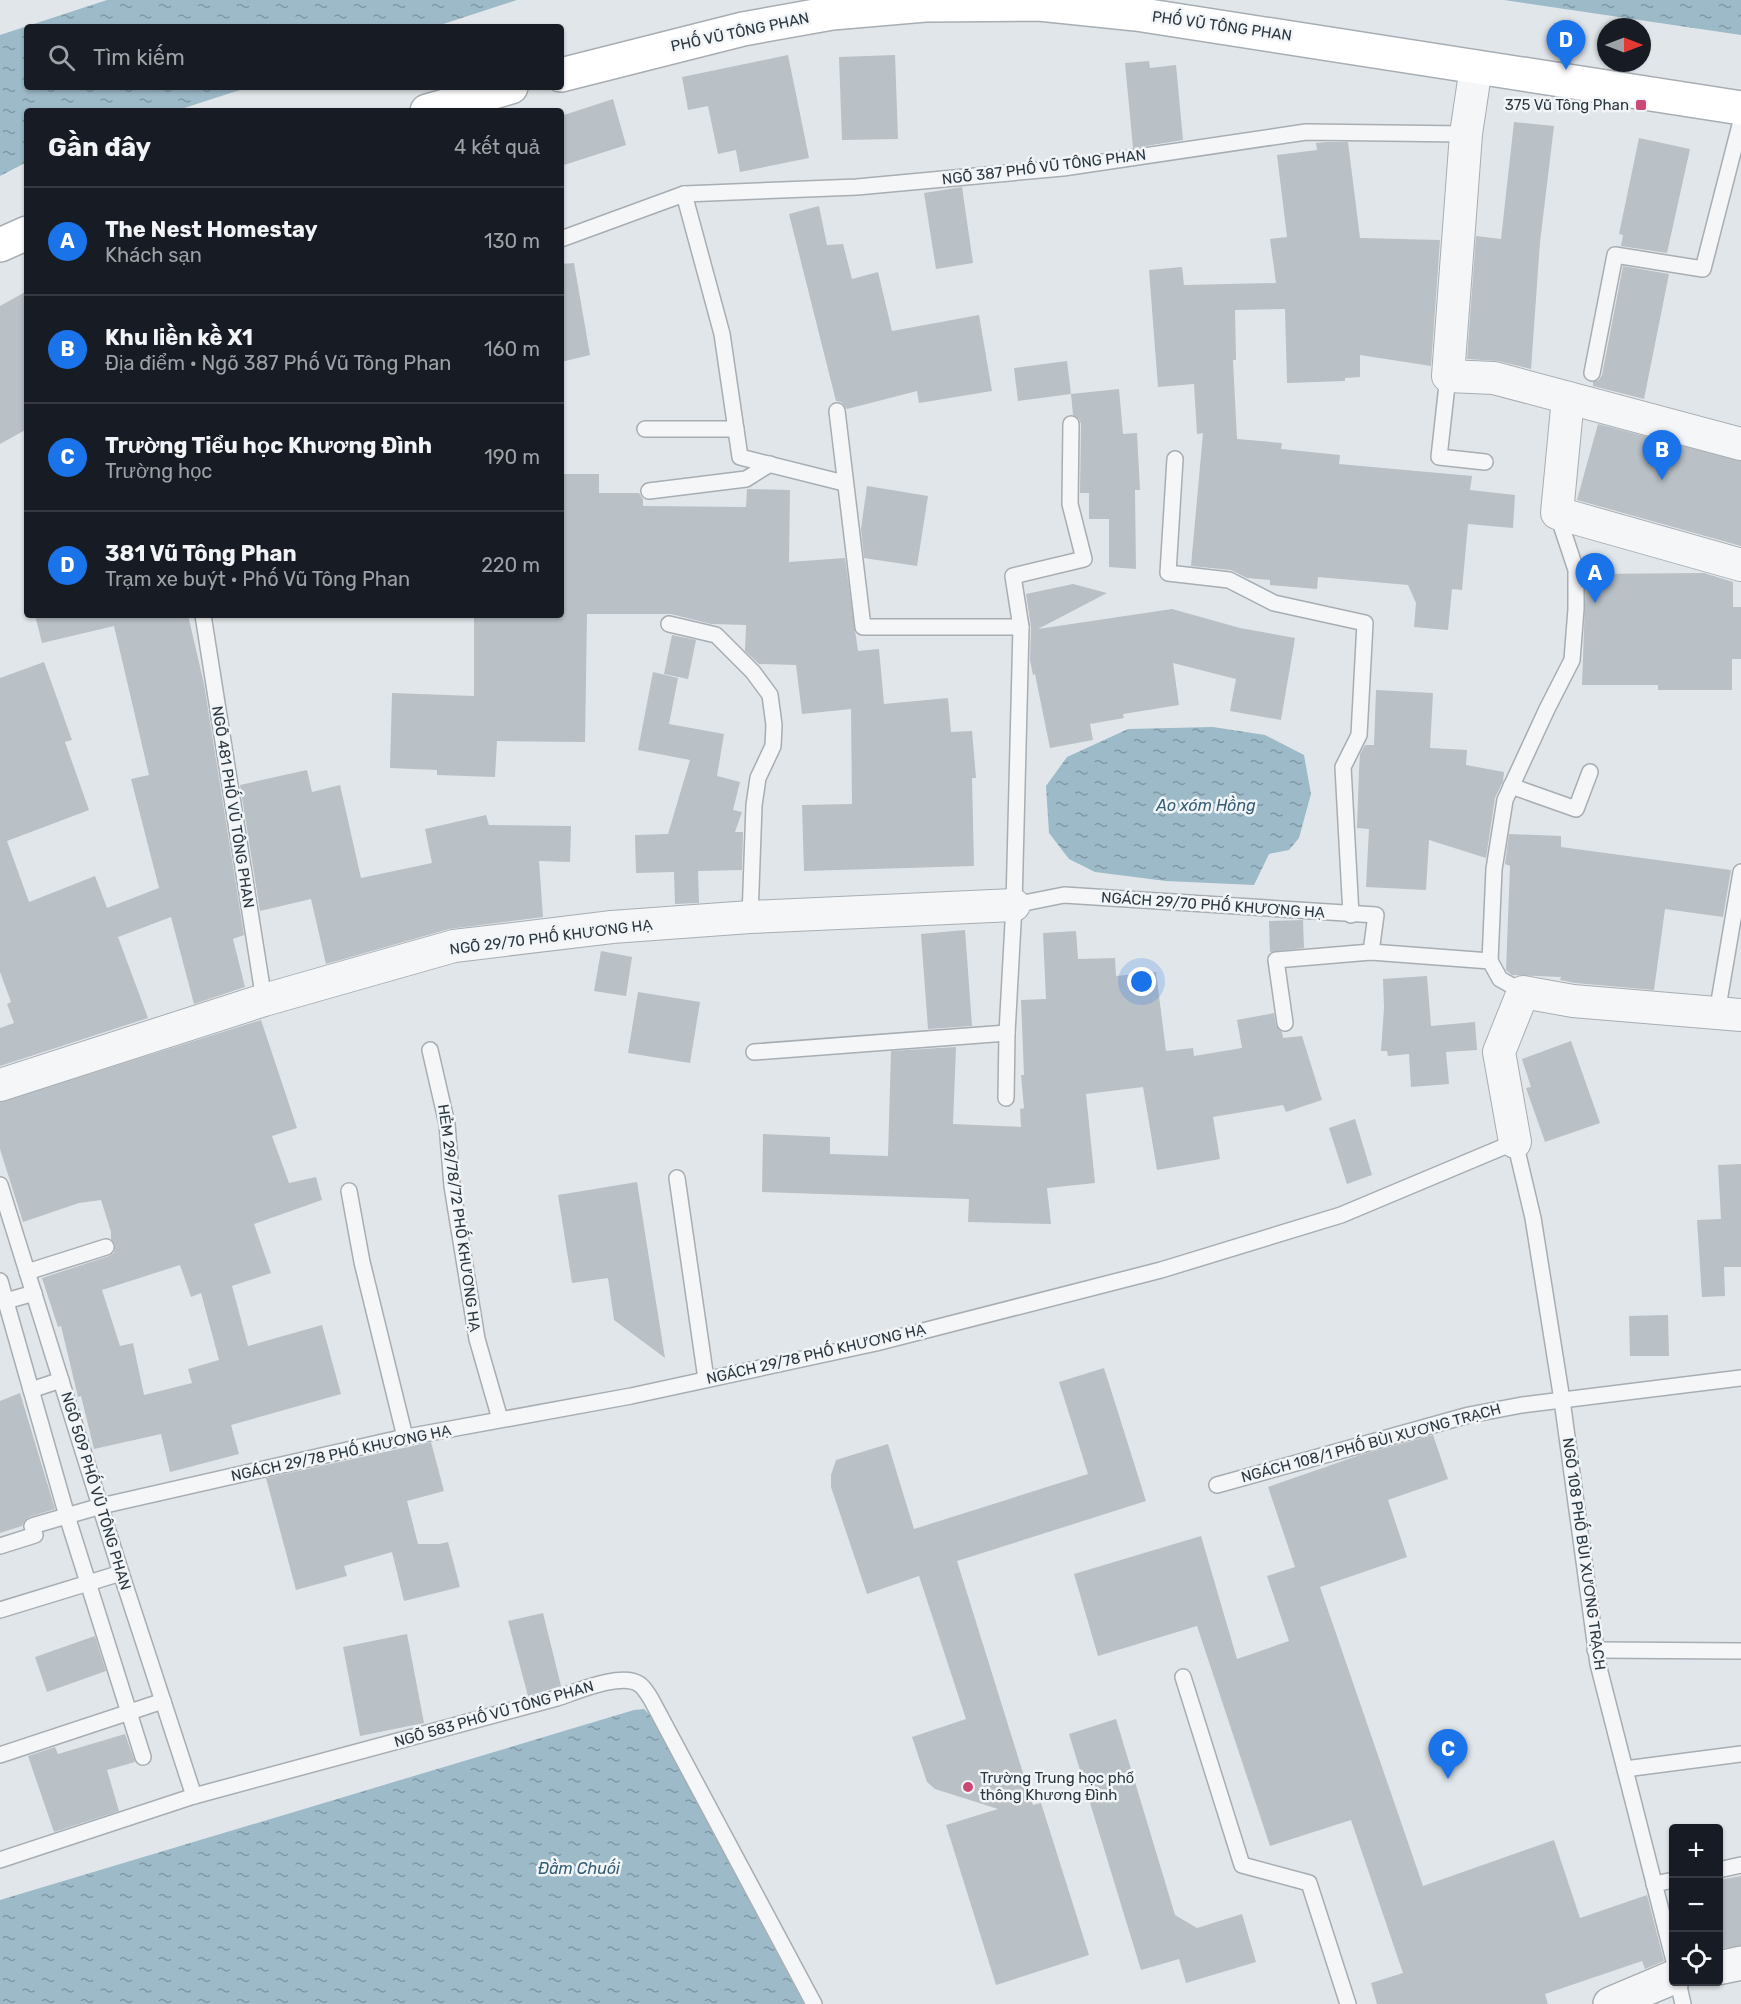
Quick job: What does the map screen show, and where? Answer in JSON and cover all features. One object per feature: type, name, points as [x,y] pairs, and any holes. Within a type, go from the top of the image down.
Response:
[{"type":"main road","name":"PHỐ VŨ TÔNG PHAN","points":[[564,74],[743,29],[832,13],[925,5],[1039,4],[1136,14],[1350,45],[1741,108]]},
{"type":"main road","points":[[442,108],[496,97]]},
{"type":"main road","points":[[0,245],[24,234]]},
{"type":"street","points":[[1476,67],[1466,134],[1448,376],[1494,378],[1741,444]]},
{"type":"street","points":[[1568,398],[1557,513],[1741,564]]},
{"type":"street","name":"NGÕ 29/70 PHỐ KHƯƠNG HẠ","points":[[0,1085],[264,1000],[454,946],[612,927],[750,917],[1014,905]]},
{"type":"street","points":[[1515,1142],[1499,1052],[1523,992],[1573,1001],[1729,1014]]},
{"type":"street","points":[[1723,1967],[1741,1964]]},
{"type":"street","points":[[1610,2004],[1669,1979]]},
{"type":"lane","points":[[1592,373],[1615,255],[1703,269],[1741,121]]},
{"type":"lane","name":"NGÕ 387 PHỐ VŨ TÔNG PHAN","points":[[564,238],[684,194],[857,187],[1063,168],[1306,132],[1466,134]]},
{"type":"lane","points":[[684,194],[722,334],[740,457],[844,483]]},
{"type":"lane","points":[[1448,376],[1439,457],[1485,462]]},
{"type":"lane","points":[[837,411],[863,627],[1021,627]]},
{"type":"lane","points":[[1006,1098],[1014,905],[1021,627],[1012,576],[1084,559],[1070,504],[1071,424]]},
{"type":"lane","points":[[645,429],[736,429]]},
{"type":"lane","points":[[1175,459],[1168,573],[1229,580],[1274,603],[1365,623],[1359,735],[1343,767],[1351,915]]},
{"type":"lane","points":[[649,491],[746,479],[770,464]]},
{"type":"lane","points":[[1523,992],[1500,980],[1490,961],[1494,868],[1505,800],[1572,660],[1576,570],[1557,513]]},
{"type":"lane","name":"NGÕ 481 PHỐ VŨ TÔNG PHAN","points":[[203,618],[264,1000]]},
{"type":"lane","points":[[669,624],[716,635],[753,672],[770,695],[774,725],[773,746],[758,778],[754,805],[750,917]]},
{"type":"lane","points":[[1511,786],[1576,809],[1590,772]]},
{"type":"lane","points":[[1729,1014],[1741,872]]},
{"type":"lane","name":"NGÁCH 29/70 PHỐ KHƯƠNG HẠ","points":[[1014,905],[1064,895],[1376,915],[1371,952]]},
{"type":"lane","points":[[1285,1023],[1276,960],[1371,952],[1490,961]]},
{"type":"lane","points":[[753,1052],[1007,1033]]},
{"type":"lane","name":"HẺM 29/78/72 PHỐ KHƯƠNG HẠ","points":[[430,1050],[447,1124],[452,1186],[477,1339],[500,1419]]},
{"type":"lane","name":"NGÁCH 29/78 PHỐ KHƯƠNG HẠ","points":[[0,1546],[35,1535],[32,1526],[101,1506],[405,1437],[631,1396],[876,1342],[1161,1270],[1341,1215],[1515,1142]]},
{"type":"lane","name":"NGÕ 108 PHỐ BÙI XƯƠNG TRẠCH","points":[[1515,1142],[1533,1218],[1562,1400],[1595,1650],[1669,1942]]},
{"type":"lane","points":[[677,1178],[706,1379]]},
{"type":"lane","name":"NGÕ 509 PHỐ VŨ TÔNG PHAN","points":[[0,1185],[4,1212],[34,1293],[121,1573],[194,1796]]},
{"type":"lane","points":[[349,1191],[362,1262],[405,1437]]},
{"type":"lane","points":[[27,1272],[106,1247]]},
{"type":"lane","points":[[0,1281],[67,1516],[143,1757]]},
{"type":"lane","points":[[6,1302],[34,1293]]},
{"type":"lane","name":"NGÁCH 108/1 PHỐ BÙI XƯƠNG TRẠCH","points":[[1216,1485],[1469,1415],[1522,1404],[1741,1378]]},
{"type":"lane","points":[[31,1390],[61,1380]]},
{"type":"lane","points":[[0,1610],[121,1573]]},
{"type":"lane","points":[[1595,1650],[1741,1651]]},
{"type":"lane","points":[[1183,1677],[1242,1864],[1309,1883],[1348,2004]]},
{"type":"lane","name":"NGÕ 583 PHỐ VŨ TÔNG PHAN","points":[[0,1860],[194,1796],[557,1698],[612,1681],[628,1680],[637,1682],[651,1699],[814,2004]]},
{"type":"lane","points":[[0,1755],[163,1701]]},
{"type":"lane","points":[[1624,1769],[1741,1754]]},
{"type":"lane","points":[[1723,1869],[1741,1865]]},
{"type":"lane","points":[[1654,1884],[1669,1881]]},
{"type":"lane","points":[[1679,1986],[1683,2004]]},
{"type":"water","points":[[107,0],[517,0],[443,24],[34,24]]},
{"type":"water","points":[[1504,0],[1741,0],[1741,35],[1651,22],[1651,18],[1626,18]]},
{"type":"water","points":[[24,27],[24,90],[240,90],[184,108],[24,108],[24,164],[0,176],[0,35]]},
{"type":"water","name":"Ao xóm Hồng","points":[[1213,727],[1265,735],[1304,755],[1311,794],[1299,838],[1289,850],[1269,854],[1254,885],[1166,881],[1095,872],[1069,859],[1049,833],[1046,786],[1067,757],[1128,729]]},
{"type":"water","name":"Đầm Chuối","points":[[644,1709],[651,1716],[804,2004],[0,2004],[0,1900],[634,1710]]},
{"type":"building","points":[[788,55],[809,158],[740,172],[736,150],[718,154],[708,106],[688,110],[682,77]]},
{"type":"building","points":[[895,55],[898,139],[842,140],[839,57]]},
{"type":"building","points":[[1149,61],[1150,68],[1176,65],[1183,140],[1133,148],[1125,63]]},
{"type":"building","points":[[613,99],[626,145],[564,165],[564,115]]},
{"type":"building","points":[[1514,122],[1554,126],[1540,242],[1531,369],[1498,361],[1467,359],[1476,236],[1501,239]]},
{"type":"building","points":[[1639,138],[1690,149],[1667,253],[1621,246],[1623,235],[1619,234]]},
{"type":"building","points":[[1348,142],[1360,238],[1440,240],[1431,366],[1360,355],[1360,377],[1345,378],[1345,381],[1287,383],[1285,309],[1235,310],[1236,360],[1233,360],[1237,439],[1282,443],[1281,449],[1340,455],[1339,464],[1472,476],[1470,490],[1515,495],[1513,528],[1468,524],[1462,590],[1452,589],[1448,630],[1414,627],[1416,603],[1408,585],[1318,577],[1317,589],[1270,585],[1270,580],[1247,578],[1231,570],[1191,566],[1203,433],[1197,434],[1194,384],[1158,387],[1149,270],[1182,267],[1184,285],[1276,283],[1270,239],[1287,237],[1277,155],[1317,150],[1316,143]]},
{"type":"building","points":[[962,187],[973,263],[936,269],[924,193]]},
{"type":"building","points":[[819,206],[827,245],[843,244],[852,279],[878,272],[892,331],[979,315],[992,391],[919,403],[917,391],[847,409],[841,402],[836,401],[789,214]]},
{"type":"building","points":[[574,263],[590,355],[564,361],[564,264]]},
{"type":"building","points":[[1623,266],[1669,274],[1644,399],[1593,386],[1593,382],[1599,380],[1602,375]]},
{"type":"building","points":[[24,293],[24,431],[0,444],[0,306]]},
{"type":"building","points":[[1067,361],[1071,394],[1018,401],[1014,368]]},
{"type":"building","points":[[1119,389],[1123,434],[1137,433],[1140,490],[1135,490],[1136,569],[1109,567],[1109,519],[1089,519],[1089,493],[1080,493],[1081,424],[1079,419],[1073,415],[1071,394]]},
{"type":"building","points":[[1598,424],[1741,461],[1741,546],[1577,500]]},
{"type":"building","points":[[564,474],[599,474],[599,493],[639,493],[643,499],[643,506],[746,507],[747,489],[790,490],[789,562],[845,558],[858,651],[879,649],[884,704],[948,698],[951,732],[972,731],[976,778],[972,778],[974,866],[804,871],[802,805],[852,804],[851,709],[802,714],[796,665],[759,664],[745,651],[746,625],[711,624],[671,614],[587,614],[585,742],[497,741],[495,777],[437,775],[437,770],[390,768],[392,693],[474,696],[474,618],[564,618]]},
{"type":"building","points":[[867,486],[928,496],[917,566],[864,558],[861,529]]},
{"type":"building","points":[[1704,573],[1733,582],[1733,607],[1741,607],[1741,659],[1732,659],[1732,690],[1658,690],[1658,685],[1582,685],[1586,574]]},
{"type":"building","points":[[1073,584],[1107,593],[1038,629],[1172,609],[1240,628],[1295,638],[1281,720],[1230,711],[1236,679],[1173,663],[1179,705],[1123,714],[1124,718],[1090,724],[1093,740],[1050,748],[1030,660],[1031,627],[1026,594]]},
{"type":"building","points":[[36,618],[189,618],[204,684],[244,935],[233,939],[245,987],[194,1004],[171,917],[118,937],[148,1018],[0,1066],[0,1028],[14,1023],[7,1004],[11,1002],[0,972],[0,678],[44,662],[72,740],[65,742],[89,810],[7,841],[29,902],[95,876],[107,908],[159,888],[131,779],[149,775],[114,626],[42,643]]},
{"type":"building","points":[[672,635],[696,640],[688,679],[664,674]]},
{"type":"building","points":[[653,672],[678,678],[669,724],[724,734],[717,776],[740,782],[733,810],[742,812],[735,832],[743,832],[742,870],[698,871],[699,903],[675,904],[674,872],[636,873],[635,835],[668,834],[690,760],[638,750]]},
{"type":"building","points":[[1376,690],[1433,693],[1430,748],[1467,750],[1466,765],[1504,772],[1503,781],[1495,798],[1486,858],[1429,840],[1426,890],[1366,887],[1369,829],[1357,828],[1359,771],[1360,754],[1365,745],[1374,745]]},
{"type":"building","points":[[307,770],[312,792],[340,785],[361,878],[432,863],[425,829],[486,815],[489,825],[571,826],[570,862],[539,861],[543,917],[449,929],[326,964],[311,899],[260,911],[240,785]]},
{"type":"building","points":[[1509,834],[1561,836],[1561,847],[1731,870],[1723,917],[1665,909],[1654,990],[1575,983],[1560,980],[1561,977],[1512,975],[1506,970],[1510,866],[1505,864]]},
{"type":"building","points":[[1303,920],[1304,948],[1270,952],[1269,921]]},
{"type":"building","points":[[965,930],[972,1026],[928,1029],[921,934]]},
{"type":"building","points":[[1076,931],[1078,959],[1115,958],[1116,976],[1156,972],[1166,1051],[1193,1048],[1194,1056],[1242,1048],[1237,1020],[1274,1013],[1276,1025],[1282,1032],[1283,1038],[1302,1036],[1322,1100],[1286,1112],[1283,1105],[1213,1117],[1220,1159],[1157,1170],[1143,1087],[1086,1094],[1095,1183],[1047,1188],[1051,1224],[968,1222],[969,1199],[762,1192],[763,1134],[830,1137],[830,1154],[888,1156],[891,1051],[956,1047],[953,1124],[1021,1127],[1020,1109],[1024,1108],[1021,1075],[1024,1075],[1021,1000],[1046,999],[1043,933]]},
{"type":"building","points":[[601,951],[632,957],[626,996],[594,991]]},
{"type":"building","points":[[1427,976],[1431,1026],[1475,1022],[1477,1050],[1446,1052],[1449,1084],[1411,1087],[1409,1054],[1388,1056],[1387,1051],[1381,1051],[1384,1008],[1383,979]]},
{"type":"building","points":[[638,992],[700,1002],[690,1063],[628,1053]]},
{"type":"building","points":[[261,1020],[297,1128],[272,1136],[289,1183],[316,1177],[322,1200],[254,1224],[271,1273],[232,1286],[248,1346],[322,1325],[341,1394],[231,1425],[239,1454],[170,1472],[161,1434],[94,1449],[81,1396],[78,1397],[61,1326],[58,1327],[42,1278],[109,1256],[114,1253],[115,1245],[111,1239],[101,1200],[79,1203],[23,1222],[0,1149],[0,1102]],"holes":[[[180,1265],[191,1297],[201,1293],[219,1360],[188,1369],[192,1383],[144,1395],[133,1343],[120,1346],[102,1290]]]},
{"type":"building","points":[[1571,1041],[1600,1123],[1545,1142],[1526,1088],[1531,1087],[1522,1059]]},
{"type":"building","points":[[1355,1119],[1372,1175],[1347,1184],[1329,1128]]},
{"type":"building","points":[[1741,1164],[1741,1267],[1724,1267],[1725,1296],[1702,1297],[1697,1220],[1721,1219],[1718,1165]]},
{"type":"building","points":[[637,1182],[665,1358],[614,1320],[608,1278],[572,1283],[558,1195]]},
{"type":"building","points":[[1668,1315],[1669,1356],[1630,1356],[1629,1316]]},
{"type":"building","points":[[1104,1368],[1146,1501],[957,1561],[1033,1805],[1041,1803],[1089,1955],[996,1985],[946,1825],[998,1809],[935,1789],[927,1782],[912,1737],[966,1719],[919,1576],[867,1594],[831,1487],[831,1475],[836,1460],[888,1444],[914,1529],[1088,1474],[1059,1382]]},
{"type":"building","points":[[20,1393],[55,1509],[29,1517],[22,1526],[0,1533],[0,1401]]},
{"type":"building","points":[[1433,1435],[1448,1479],[1388,1500],[1407,1557],[1320,1587],[1423,1886],[1554,1840],[1580,1918],[1647,1895],[1664,1961],[1645,1969],[1642,1961],[1545,1994],[1548,2004],[1377,2004],[1371,1983],[1403,1973],[1351,1820],[1270,1846],[1197,1626],[1098,1656],[1074,1574],[1201,1536],[1237,1659],[1289,1641],[1267,1576],[1295,1567],[1268,1487],[1360,1455]]},
{"type":"building","points":[[431,1442],[444,1491],[407,1501],[418,1544],[448,1542],[460,1587],[404,1601],[392,1552],[344,1566],[347,1576],[296,1590],[266,1478]]},
{"type":"building","points":[[543,1613],[561,1686],[528,1696],[508,1621]]},
{"type":"building","points":[[407,1634],[424,1723],[360,1736],[343,1647]]},
{"type":"building","points":[[95,1636],[106,1671],[47,1692],[35,1657]]},
{"type":"building","points":[[1116,1719],[1175,1915],[1197,1928],[1242,1914],[1256,1962],[1186,1983],[1179,1959],[1141,1970],[1069,1734]]},
{"type":"building","points":[[125,1734],[135,1762],[107,1770],[119,1811],[54,1832],[28,1756],[55,1747],[58,1754]]},
{"type":"building","points":[[1741,1876],[1741,1945],[1723,1948],[1723,1932],[1723,1879]]},
{"type":"place","name":"381 Vũ Tông Phan","points":[[1566,70]]},
{"type":"place","name":"375 Vũ Tông Phan","points":[[1641,105]]},
{"type":"place","name":"Khu liền kề X1","points":[[1662,480]]},
{"type":"place","name":"The Nest Homestay","points":[[1595,603]]},
{"type":"place","name":"Trường Tiểu học Khương Đình","points":[[1448,1779]]},
{"type":"place","name":"Trường Trung học phổ thông Khương Đình","points":[[968,1787]]}]
